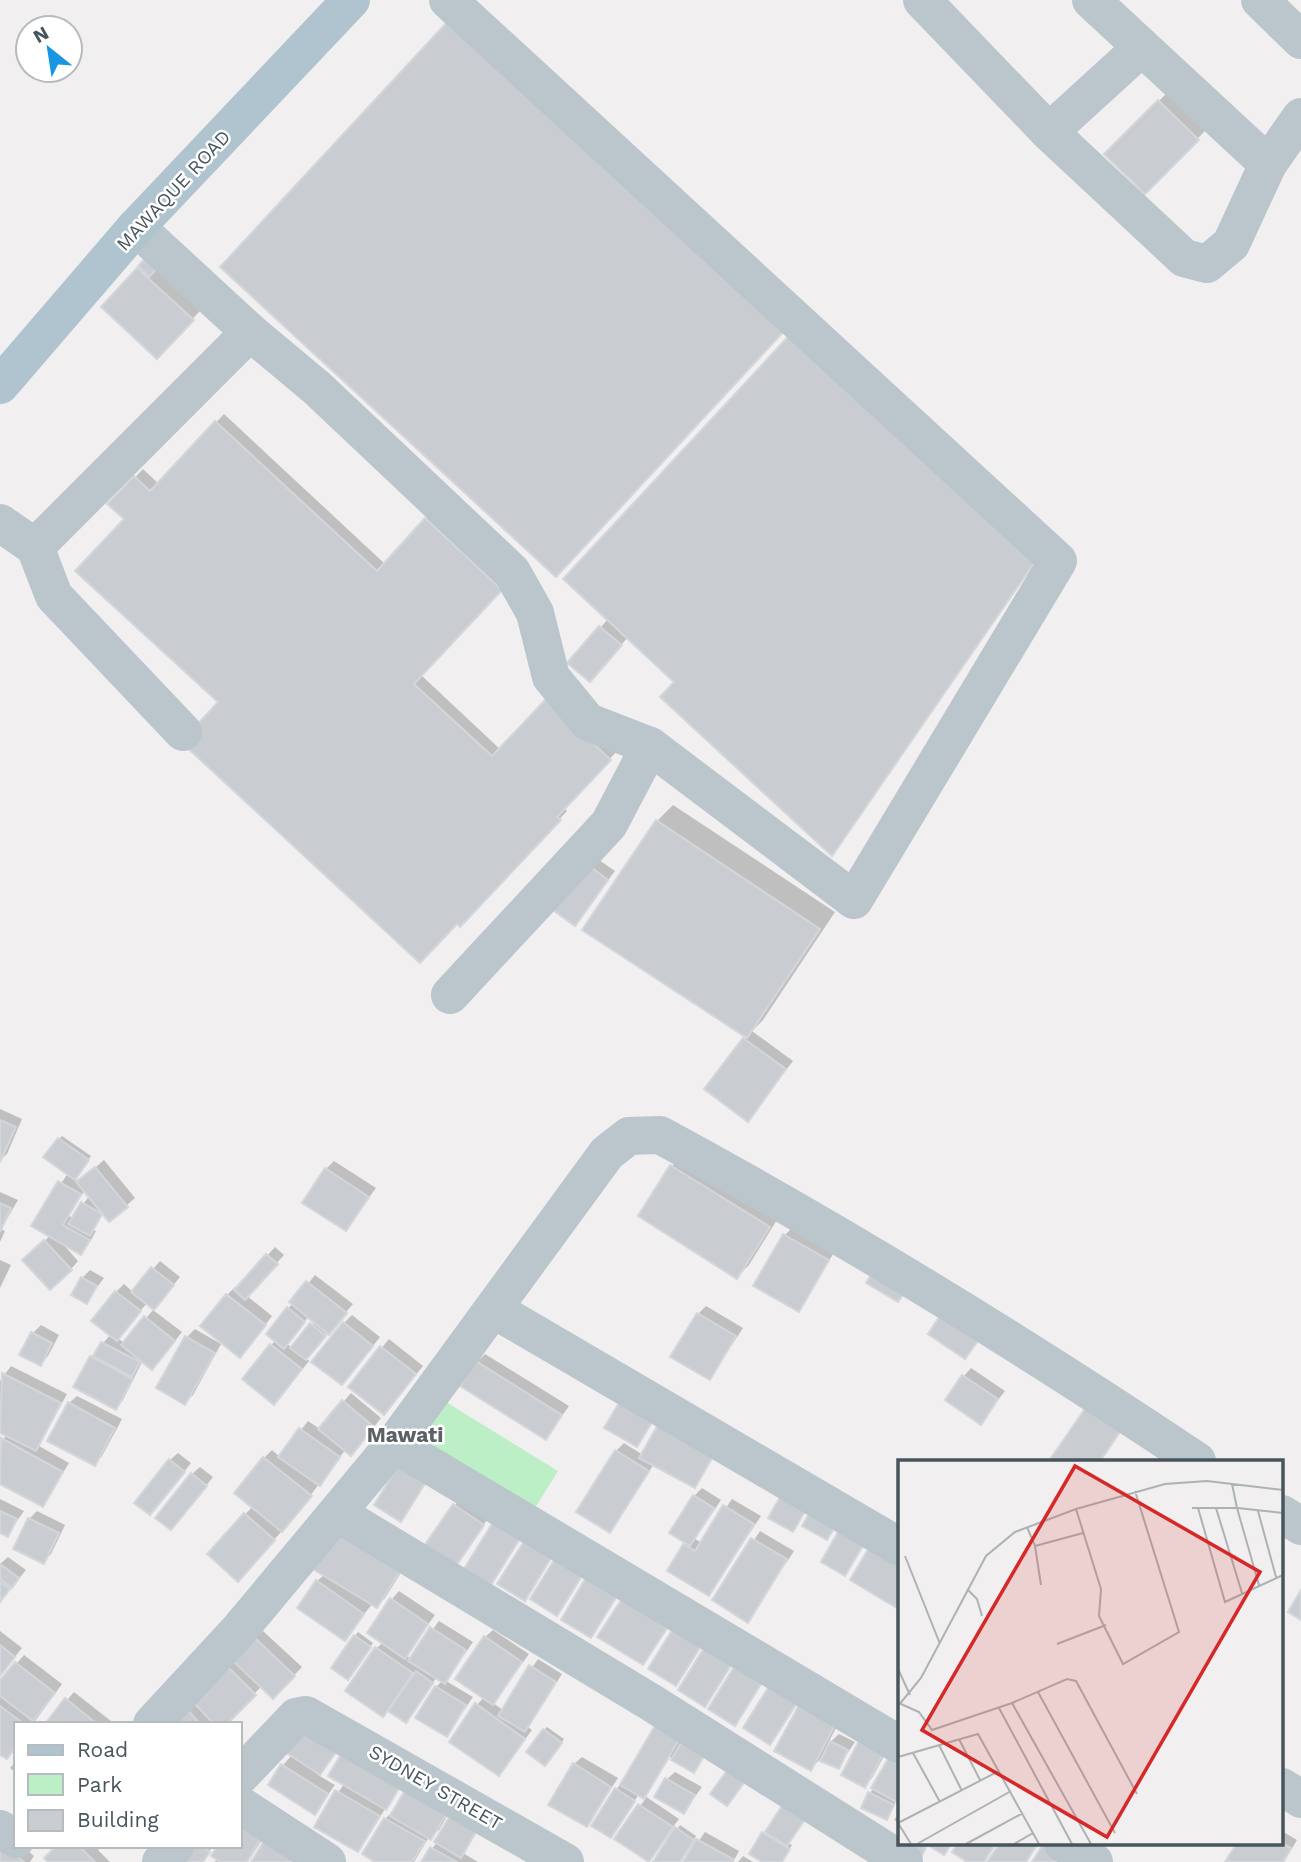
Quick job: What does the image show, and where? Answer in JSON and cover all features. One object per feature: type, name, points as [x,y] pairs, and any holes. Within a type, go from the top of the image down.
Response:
[{"type":"main road","name":"MAWAQUE ROAD","points":[[0,385],[136,227],[351,0]]},
{"type":"street","points":[[136,227],[250,332],[317,388],[512,572],[535,613],[551,677],[588,722],[650,746],[854,900],[1058,561],[448,0]]},
{"type":"street","points":[[922,0],[1049,132],[1184,258],[1207,264],[1231,244],[1268,164],[1301,117]]},
{"type":"street","points":[[1091,0],[1268,164]]},
{"type":"street","points":[[1261,0],[1301,40]]},
{"type":"street","points":[[1049,132],[1141,48]]},
{"type":"street","points":[[35,547],[250,332]]},
{"type":"street","points":[[0,523],[35,547],[54,596],[183,732]]},
{"type":"street","points":[[450,995],[609,824],[650,746]]},
{"type":"street","points":[[154,1722],[239,1630],[394,1444],[607,1153],[629,1136],[660,1135],[890,1265],[1030,1351],[1195,1460]]},
{"type":"street","points":[[493,1309],[898,1546]]},
{"type":"street","points":[[394,1444],[898,1744]]},
{"type":"street","points":[[337,1513],[652,1703],[904,1862]]},
{"type":"street","points":[[1284,1515],[1301,1526]]},
{"type":"street","name":"SYDNEY STREET","points":[[242,1774],[296,1717],[306,1715],[523,1852],[565,1862]]},
{"type":"street","points":[[1284,1788],[1301,1799]]},
{"type":"street","points":[[242,1806],[327,1862]]},
{"type":"street","points":[[1065,1844],[1094,1862]]},
{"type":"street","points":[[161,1862],[173,1848]]},
{"type":"green space","points":[[438,1397],[558,1471],[530,1516],[410,1443]]},
{"type":"building","points":[[450,19],[786,329],[556,577],[220,267]]},
{"type":"building","points":[[1158,100],[1199,140],[1145,194],[1104,154]]},
{"type":"building","points":[[150,253],[161,264],[149,277],[138,266]]},
{"type":"building","points":[[137,268],[194,320],[157,359],[101,307]]},
{"type":"building","points":[[799,325],[1043,550],[832,856],[660,697],[674,682],[563,579]]},
{"type":"building","points":[[215,421],[377,571],[425,518],[502,590],[414,684],[492,756],[546,699],[611,760],[557,817],[561,820],[460,927],[457,924],[420,963],[181,742],[218,702],[75,571],[124,519],[107,504],[134,476],[150,491]]},
{"type":"building","points":[[599,626],[622,645],[590,682],[567,663]]},
{"type":"building","points":[[656,820],[820,929],[747,1038],[582,930]]},
{"type":"building","points":[[580,859],[608,880],[575,926],[546,905]]},
{"type":"building","points":[[743,1038],[786,1069],[748,1122],[704,1089]]},
{"type":"building","points":[[0,1120],[16,1127],[0,1162]]},
{"type":"building","points":[[58,1138],[89,1160],[75,1180],[43,1157]]},
{"type":"building","points":[[670,1165],[770,1227],[737,1279],[638,1216]]},
{"type":"building","points":[[95,1167],[128,1207],[109,1222],[76,1182]]},
{"type":"building","points":[[325,1168],[369,1197],[346,1231],[302,1203]]},
{"type":"building","points":[[58,1181],[81,1194],[63,1225],[90,1240],[81,1255],[31,1226]]},
{"type":"building","points":[[81,1202],[102,1214],[90,1236],[68,1224]]},
{"type":"building","points":[[0,1203],[11,1208],[0,1232]]},
{"type":"building","points":[[783,1234],[829,1260],[799,1312],[753,1286]]},
{"type":"building","points":[[44,1240],[72,1270],[50,1290],[22,1260]]},
{"type":"building","points":[[266,1254],[278,1264],[245,1300],[234,1290]]},
{"type":"building","points":[[878,1264],[910,1284],[898,1302],[866,1283]]},
{"type":"building","points":[[151,1267],[174,1285],[154,1310],[131,1292]]},
{"type":"building","points":[[81,1277],[97,1286],[87,1304],[71,1295]]},
{"type":"building","points":[[306,1281],[347,1313],[329,1335],[289,1302]]},
{"type":"building","points":[[115,1291],[141,1311],[117,1341],[91,1321]]},
{"type":"building","points":[[226,1294],[266,1325],[240,1358],[200,1326]]},
{"type":"building","points":[[287,1307],[305,1322],[284,1349],[266,1334]]},
{"type":"building","points":[[946,1307],[984,1332],[965,1359],[928,1334]]},
{"type":"building","points":[[697,1313],[736,1336],[710,1380],[670,1357]]},
{"type":"building","points":[[144,1316],[175,1341],[152,1370],[121,1345]]},
{"type":"building","points":[[343,1322],[373,1346],[342,1385],[311,1362]]},
{"type":"building","points":[[310,1323],[326,1336],[306,1360],[290,1348]]},
{"type":"building","points":[[31,1332],[52,1343],[41,1366],[19,1355]]},
{"type":"building","points":[[185,1336],[215,1353],[185,1405],[156,1388]]},
{"type":"building","points":[[101,1342],[140,1362],[132,1377],[93,1356]]},
{"type":"building","points":[[270,1344],[302,1369],[274,1405],[242,1379]]},
{"type":"building","points":[[380,1346],[416,1374],[384,1415],[348,1387]]},
{"type":"building","points":[[90,1356],[133,1379],[116,1410],[73,1387]]},
{"type":"building","points":[[476,1361],[562,1415],[546,1440],[460,1386]]},
{"type":"building","points":[[2,1373],[61,1403],[36,1451],[0,1433]]},
{"type":"building","points":[[962,1375],[998,1399],[981,1425],[945,1400]]},
{"type":"building","points":[[628,1388],[661,1407],[637,1447],[604,1428]]},
{"type":"building","points":[[342,1400],[374,1427],[351,1456],[318,1429]]},
{"type":"building","points":[[1091,1400],[1126,1423],[1101,1460],[1050,1460]]},
{"type":"building","points":[[68,1402],[115,1428],[95,1466],[47,1441]]},
{"type":"building","points":[[661,1419],[717,1449],[695,1488],[639,1458]]},
{"type":"building","points":[[299,1428],[340,1457],[320,1486],[278,1457]]},
{"type":"building","points":[[1,1438],[63,1472],[43,1507],[0,1484]]},
{"type":"building","points":[[615,1450],[649,1471],[610,1533],[576,1512]]},
{"type":"building","points":[[405,1455],[432,1472],[401,1522],[374,1505]]},
{"type":"building","points":[[263,1457],[312,1496],[282,1532],[234,1493]]},
{"type":"building","points":[[169,1459],[185,1472],[150,1515],[134,1503]]},
{"type":"building","points":[[191,1473],[207,1486],[171,1530],[155,1518]]},
{"type":"building","points":[[787,1485],[812,1499],[793,1532],[768,1518]]},
{"type":"building","points":[[693,1495],[714,1508],[690,1546],[669,1533]]},
{"type":"building","points":[[817,1500],[842,1515],[827,1540],[802,1526]]},
{"type":"building","points":[[453,1504],[484,1525],[451,1573],[420,1552]]},
{"type":"building","points":[[723,1505],[754,1524],[709,1596],[667,1571],[683,1544],[695,1551]]},
{"type":"building","points":[[0,1511],[17,1519],[8,1537],[0,1533]]},
{"type":"building","points":[[244,1513],[275,1540],[238,1582],[207,1554]]},
{"type":"building","points":[[28,1518],[59,1533],[44,1564],[13,1549]]},
{"type":"building","points":[[846,1518],[871,1532],[845,1576],[821,1562]]},
{"type":"building","points":[[495,1519],[522,1535],[491,1585],[464,1569]]},
{"type":"building","points":[[328,1527],[400,1571],[377,1608],[306,1565]]},
{"type":"building","points":[[528,1535],[555,1551],[525,1601],[497,1584]]},
{"type":"building","points":[[751,1538],[787,1559],[748,1623],[712,1600]]},
{"type":"building","points":[[873,1541],[898,1556],[898,1609],[850,1580]]},
{"type":"building","points":[[561,1549],[588,1566],[557,1616],[530,1599]]},
{"type":"building","points":[[0,1564],[19,1578],[12,1588],[0,1579]]},
{"type":"building","points":[[594,1564],[625,1583],[591,1638],[561,1620]]},
{"type":"building","points":[[316,1580],[364,1614],[345,1641],[297,1608]]},
{"type":"building","points":[[0,1582],[10,1589],[0,1602]]},
{"type":"building","points":[[1301,1590],[1301,1620],[1288,1612]]},
{"type":"building","points":[[624,1596],[669,1625],[643,1665],[597,1637]]},
{"type":"building","points":[[390,1598],[428,1624],[405,1659],[367,1633]]},
{"type":"building","points":[[679,1619],[707,1636],[676,1686],[648,1669]]},
{"type":"building","points":[[430,1627],[466,1650],[445,1684],[408,1661]]},
{"type":"building","points":[[354,1635],[371,1647],[348,1680],[331,1668]]},
{"type":"building","points":[[484,1636],[522,1662],[493,1705],[455,1679]]},
{"type":"building","points":[[254,1637],[295,1676],[273,1699],[232,1660]]},
{"type":"building","points":[[709,1640],[736,1657],[705,1707],[678,1690]]},
{"type":"building","points":[[0,1645],[15,1657],[0,1676]]},
{"type":"building","points":[[375,1647],[413,1673],[383,1717],[345,1691]]},
{"type":"building","points":[[739,1659],[766,1676],[735,1726],[708,1709]]},
{"type":"building","points":[[15,1662],[55,1693],[33,1721],[0,1696],[0,1680]]},
{"type":"building","points":[[529,1665],[556,1682],[525,1732],[498,1716]]},
{"type":"building","points":[[228,1667],[256,1695],[229,1722],[212,1722],[192,1701]]},
{"type":"building","points":[[416,1671],[433,1683],[406,1723],[388,1711]]},
{"type":"building","points":[[774,1678],[802,1695],[770,1745],[743,1728]]},
{"type":"building","points":[[435,1686],[466,1705],[447,1737],[415,1718]]},
{"type":"building","points":[[65,1698],[95,1722],[47,1722]]},
{"type":"building","points":[[803,1698],[839,1717],[811,1771],[774,1751]]},
{"type":"building","points":[[475,1703],[525,1739],[499,1776],[449,1742]]},
{"type":"building","points":[[0,1706],[21,1722],[14,1722],[14,1750],[7,1759],[0,1755]]},
{"type":"building","points":[[187,1709],[198,1722],[173,1722]]},
{"type":"building","points":[[663,1712],[687,1726],[644,1799],[620,1785]]},
{"type":"building","points":[[300,1724],[338,1749],[320,1775],[282,1750]]},
{"type":"building","points":[[543,1729],[562,1743],[545,1766],[526,1752]]},
{"type":"building","points":[[687,1733],[710,1746],[694,1773],[671,1760]]},
{"type":"building","points":[[860,1739],[884,1752],[865,1788],[841,1775]]},
{"type":"building","points":[[830,1741],[848,1750],[839,1769],[820,1761]]},
{"type":"building","points":[[343,1751],[401,1785],[386,1810],[328,1776]]},
{"type":"building","points":[[888,1759],[898,1765],[898,1803],[871,1788]]},
{"type":"building","points":[[734,1761],[751,1773],[727,1806],[710,1794]]},
{"type":"building","points":[[573,1763],[611,1787],[587,1827],[548,1805]]},
{"type":"building","points":[[281,1764],[328,1794],[315,1815],[268,1785]]},
{"type":"building","points":[[665,1778],[695,1795],[684,1814],[654,1797]]},
{"type":"building","points":[[411,1780],[453,1803],[431,1840],[390,1816]]},
{"type":"building","points":[[615,1788],[635,1801],[611,1838],[591,1826]]},
{"type":"building","points":[[335,1790],[380,1816],[358,1852],[314,1827]]},
{"type":"building","points":[[791,1792],[814,1806],[787,1846],[765,1832]]},
{"type":"building","points":[[868,1792],[894,1805],[887,1820],[861,1808]]},
{"type":"building","points":[[638,1804],[673,1827],[649,1862],[614,1839]]},
{"type":"building","points":[[456,1806],[482,1821],[461,1858],[434,1842]]},
{"type":"building","points":[[384,1818],[425,1841],[412,1862],[375,1862],[362,1854]]},
{"type":"building","points":[[675,1827],[694,1840],[680,1862],[653,1862]]},
{"type":"building","points":[[242,1828],[260,1840],[247,1862],[220,1862],[211,1856],[216,1848],[242,1848]]},
{"type":"building","points":[[762,1832],[790,1849],[782,1862],[762,1862],[749,1854]]},
{"type":"building","points":[[696,1839],[733,1859],[731,1862],[683,1862]]},
{"type":"building","points":[[264,1841],[292,1858],[290,1862],[251,1862]]},
{"type":"building","points":[[0,1843],[24,1862],[0,1862]]},
{"type":"building","points":[[901,1844],[928,1844],[919,1862]]},
{"type":"building","points":[[930,1844],[951,1844],[944,1855],[929,1846]]},
{"type":"building","points":[[957,1844],[995,1844],[984,1862],[967,1862],[952,1852]]},
{"type":"building","points":[[999,1844],[1037,1844],[1026,1862],[987,1862]]},
{"type":"building","points":[[1045,1844],[1071,1862],[1032,1862]]},
{"type":"building","points":[[1236,1844],[1283,1844],[1291,1848],[1283,1862],[1225,1862]]},
{"type":"building","points":[[430,1847],[457,1862],[421,1862]]},
{"type":"building","points":[[54,1848],[81,1848],[95,1862],[48,1862],[44,1858]]},
{"type":"building","points":[[182,1848],[205,1848],[210,1852],[203,1862],[172,1862]]},
{"type":"district","name":"Mawati","points":[[405,1435]]}]
